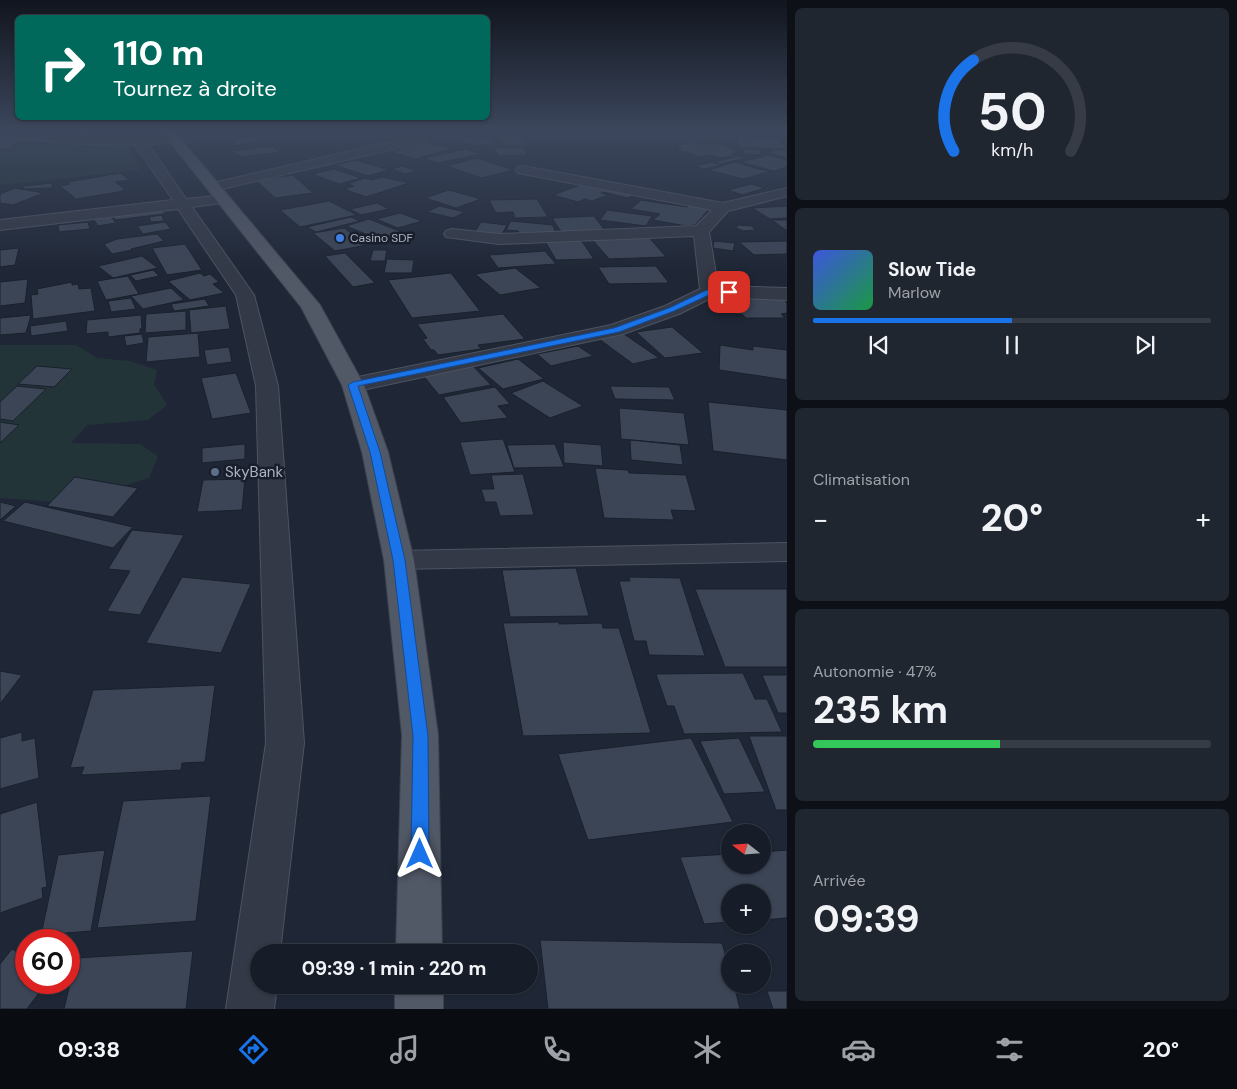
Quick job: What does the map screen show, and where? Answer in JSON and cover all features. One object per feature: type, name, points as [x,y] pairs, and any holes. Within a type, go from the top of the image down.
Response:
[{"type":"main road","points":[[207,179],[310,304],[353,385],[375,452],[399,560],[420,736],[419,944]]},
{"type":"main road","points":[[419,994],[419,1009]]},
{"type":"street","points":[[165,179],[245,295],[267,386],[285,743],[250,1009]]},
{"type":"street","points":[[0,225],[182,204],[270,179]]},
{"type":"street","points":[[572,179],[723,208],[787,192]]},
{"type":"street","points":[[452,234],[499,239],[701,231],[723,208]]},
{"type":"street","points":[[701,231],[710,291]]},
{"type":"street","points":[[353,385],[616,330],[672,310],[710,291],[787,294]]},
{"type":"street","points":[[399,560],[787,552]]},
{"type":"shaded area","points":[[0,179],[56,179],[0,185]]},
{"type":"shaded area","points":[[0,345],[76,345],[97,358],[130,361],[157,370],[154,384],[167,405],[148,420],[87,425],[71,443],[140,444],[158,456],[149,478],[68,503],[0,498]]},
{"type":"building","points":[[85,179],[130,180],[115,182],[126,190],[122,190],[124,191],[76,199],[60,186],[70,184],[68,182]]},
{"type":"building","points":[[298,179],[313,193],[275,198],[256,180]]},
{"type":"building","points":[[326,179],[357,179],[339,184]]},
{"type":"building","points":[[362,179],[391,179],[409,183],[366,197],[344,189],[354,186],[347,184]]},
{"type":"building","points":[[52,183],[52,188],[24,189],[23,186]]},
{"type":"building","points":[[583,184],[637,194],[627,198],[604,192],[601,193],[608,195],[592,201],[585,199],[578,202],[553,195]]},
{"type":"building","points":[[751,184],[765,188],[742,195],[728,190]]},
{"type":"building","points":[[15,188],[44,193],[13,205],[0,203],[0,194]]},
{"type":"building","points":[[449,190],[481,199],[456,208],[425,198]]},
{"type":"building","points":[[537,199],[548,217],[515,218],[513,212],[496,213],[489,200]]},
{"type":"building","points":[[641,200],[687,207],[689,205],[710,208],[695,225],[686,226],[653,220],[660,214],[631,209]]},
{"type":"building","points":[[329,201],[357,215],[300,227],[280,210]]},
{"type":"building","points":[[377,203],[389,209],[361,215],[350,209]]},
{"type":"building","points":[[439,206],[465,212],[453,218],[427,212]]},
{"type":"building","points":[[787,206],[787,218],[770,219],[752,208]]},
{"type":"building","points":[[161,208],[165,214],[115,220],[113,214]]},
{"type":"building","points":[[607,210],[652,216],[646,226],[600,220]]},
{"type":"building","points":[[400,213],[422,221],[398,228],[376,219]]},
{"type":"building","points":[[109,215],[116,223],[98,226],[92,217]]},
{"type":"building","points":[[162,215],[164,221],[151,222],[149,217]]},
{"type":"building","points":[[594,216],[606,232],[562,233],[552,218]]},
{"type":"building","points":[[351,217],[360,221],[316,232],[307,227]]},
{"type":"building","points":[[369,219],[411,236],[388,243],[346,226]]},
{"type":"building","points":[[772,220],[787,220],[787,231]]},
{"type":"building","points":[[511,221],[553,225],[556,235],[522,237],[518,231],[506,230]]},
{"type":"building","points":[[88,222],[90,229],[59,232],[58,225]]},
{"type":"building","points":[[165,222],[171,229],[143,234],[137,226]]},
{"type":"building","points":[[481,222],[507,225],[501,236],[474,233]]},
{"type":"building","points":[[738,225],[752,226],[755,230],[744,231],[736,228]]},
{"type":"building","points":[[344,228],[367,245],[335,251],[313,233]]},
{"type":"building","points":[[157,234],[164,241],[112,254],[104,244],[117,239]]},
{"type":"building","points":[[647,235],[666,257],[609,259],[591,238]]},
{"type":"building","points":[[581,240],[594,259],[556,260],[545,241]]},
{"type":"building","points":[[714,241],[735,243],[733,251],[713,248]]},
{"type":"building","points":[[787,241],[787,254],[754,255],[739,242]]},
{"type":"building","points":[[185,244],[202,270],[167,275],[152,248]]},
{"type":"building","points":[[19,248],[15,265],[0,267],[0,250]]},
{"type":"building","points":[[373,250],[387,250],[385,261],[370,261]]},
{"type":"building","points":[[545,251],[556,264],[498,268],[489,255]]},
{"type":"building","points":[[345,253],[375,283],[353,287],[325,256]]},
{"type":"building","points":[[142,256],[158,268],[113,278],[98,266]]},
{"type":"building","points":[[387,259],[414,260],[412,273],[384,273]]},
{"type":"building","points":[[656,266],[669,283],[609,284],[598,267]]},
{"type":"building","points":[[515,268],[541,288],[500,295],[475,274]]},
{"type":"building","points":[[153,270],[159,276],[136,281],[130,275]]},
{"type":"building","points":[[200,273],[204,276],[210,274],[219,282],[213,284],[224,293],[190,300],[168,281]]},
{"type":"building","points":[[451,273],[480,311],[412,318],[388,280]]},
{"type":"building","points":[[128,276],[139,294],[106,300],[97,281]]},
{"type":"building","points":[[28,279],[25,303],[0,306],[0,282]]},
{"type":"building","points":[[72,282],[72,285],[78,284],[79,289],[91,288],[95,311],[33,319],[31,295],[38,294],[37,289]]},
{"type":"building","points":[[171,288],[184,300],[143,309],[131,296]]},
{"type":"building","points":[[723,296],[781,296],[787,303],[787,313],[781,314],[785,318],[746,318],[742,314],[736,314]]},
{"type":"building","points":[[131,298],[136,309],[111,312],[108,301]]},
{"type":"building","points":[[205,299],[209,306],[174,311],[171,304]]},
{"type":"building","points":[[226,306],[230,329],[191,333],[189,310]]},
{"type":"building","points":[[186,311],[186,330],[145,333],[146,314]]},
{"type":"building","points":[[503,314],[525,339],[478,345],[481,349],[438,355],[434,350],[431,350],[423,339],[427,338],[417,324]]},
{"type":"building","points":[[31,315],[26,333],[0,335],[0,318]]},
{"type":"building","points":[[141,315],[142,328],[140,333],[108,337],[108,332],[86,334],[87,320]]},
{"type":"building","points":[[66,321],[68,331],[31,336],[30,326]]},
{"type":"building","points":[[672,327],[703,353],[665,358],[636,332]]},
{"type":"building","points":[[198,333],[200,357],[146,362],[148,337]]},
{"type":"building","points":[[142,334],[144,343],[126,346],[124,336]]},
{"type":"building","points":[[624,334],[659,358],[633,364],[599,339]]},
{"type":"building","points":[[720,345],[753,350],[753,346],[787,350],[787,380],[719,370]]},
{"type":"building","points":[[578,346],[593,356],[551,366],[537,354]]},
{"type":"building","points":[[229,347],[232,362],[207,365],[204,350]]},
{"type":"building","points":[[518,359],[544,379],[503,389],[478,368]]},
{"type":"building","points":[[471,364],[491,385],[439,395],[421,373]]},
{"type":"building","points":[[37,366],[72,369],[54,387],[18,384]]},
{"type":"building","points":[[236,373],[251,413],[212,419],[201,378]]},
{"type":"building","points":[[543,381],[583,406],[550,418],[511,393]]},
{"type":"building","points":[[17,386],[46,389],[13,421],[0,419],[0,402]]},
{"type":"building","points":[[610,386],[669,387],[675,400],[615,399]]},
{"type":"building","points":[[495,387],[510,404],[498,406],[508,418],[461,423],[443,397]]},
{"type":"building","points":[[708,402],[787,410],[787,460],[713,451]]},
{"type":"building","points":[[619,408],[684,413],[689,445],[621,439]]},
{"type":"building","points":[[0,422],[19,425],[0,443]]},
{"type":"building","points":[[503,439],[515,472],[470,475],[460,442]]},
{"type":"building","points":[[630,440],[680,445],[683,465],[631,460]]},
{"type":"building","points":[[563,442],[601,445],[603,466],[564,463]]},
{"type":"building","points":[[245,444],[245,459],[202,463],[202,448]]},
{"type":"building","points":[[555,444],[564,467],[514,468],[507,445]]},
{"type":"building","points":[[595,468],[628,470],[629,473],[686,475],[696,511],[671,510],[674,520],[604,518]]},
{"type":"building","points":[[523,474],[534,515],[500,516],[496,502],[485,502],[481,489],[494,489],[491,475]]},
{"type":"building","points":[[75,477],[138,488],[113,517],[47,506]]},
{"type":"building","points":[[245,479],[242,510],[197,512],[203,480]]},
{"type":"building","points":[[0,502],[16,506],[0,520]]},
{"type":"building","points":[[25,502],[133,527],[113,548],[3,521]]},
{"type":"building","points":[[132,530],[184,535],[140,615],[107,611],[130,571],[108,569]]},
{"type":"building","points":[[576,568],[589,616],[510,617],[502,570]]},
{"type":"building","points":[[182,577],[251,584],[221,653],[146,643]]},
{"type":"building","points":[[629,577],[680,578],[705,656],[649,655],[646,641],[634,641],[619,581],[630,581]]},
{"type":"building","points":[[695,589],[787,589],[787,667],[725,667]]},
{"type":"building","points":[[559,622],[559,624],[602,623],[603,628],[619,628],[651,733],[523,736],[503,623]]},
{"type":"building","points":[[0,671],[22,675],[0,704]]},
{"type":"building","points":[[743,673],[755,699],[767,699],[782,732],[684,734],[674,706],[667,706],[656,674]]},
{"type":"building","points":[[762,675],[787,675],[787,713],[778,713]]},
{"type":"building","points":[[215,685],[205,762],[182,763],[181,770],[81,775],[84,767],[70,768],[93,690]]},
{"type":"building","points":[[22,732],[22,741],[35,738],[39,778],[0,789],[0,738]]},
{"type":"building","points":[[749,736],[787,736],[787,810],[776,810]]},
{"type":"building","points":[[691,738],[733,822],[588,840],[558,754]]},
{"type":"building","points":[[739,738],[765,792],[724,794],[700,741]]},
{"type":"building","points":[[211,796],[196,921],[97,928],[123,801]]},
{"type":"building","points":[[37,802],[47,887],[42,888],[43,898],[0,913],[0,814]]},
{"type":"building","points":[[105,850],[91,931],[80,932],[80,929],[42,929],[58,855]]},
{"type":"building","points":[[787,850],[787,918],[771,919],[771,884],[721,884],[721,923],[704,924],[680,857],[721,855],[721,874],[771,874],[771,851]]},
{"type":"building","points":[[540,940],[722,943],[721,994],[736,994],[740,1009],[548,1009]]},
{"type":"building","points":[[12,949],[15,951],[15,994],[38,994],[27,1009],[0,1009],[0,964]]},
{"type":"building","points":[[193,951],[186,1009],[64,1009],[68,994],[80,994],[80,958]]},
{"type":"building","points":[[771,991],[787,991],[787,1009],[773,1009],[768,994],[771,994]]},
{"type":"place","name":"Casino SDF","points":[[340,238]]},
{"type":"place","name":"SkyBank","points":[[215,472]]},
{"type":"route","points":[[420,854],[420,736],[399,560],[375,452],[353,385],[616,330],[672,310],[710,291],[729,292]]}]
